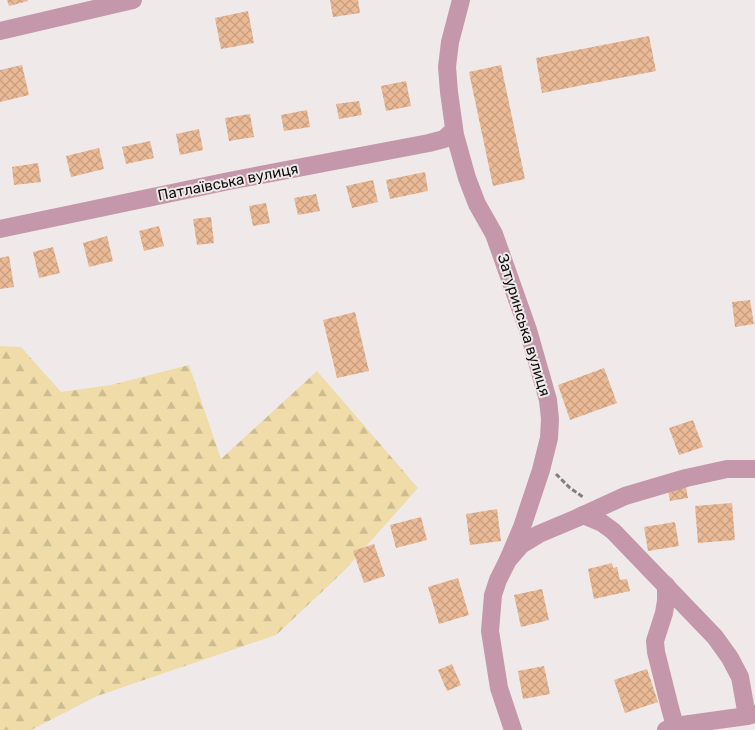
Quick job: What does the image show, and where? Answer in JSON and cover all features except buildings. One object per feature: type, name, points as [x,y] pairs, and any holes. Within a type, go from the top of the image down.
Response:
[{"type":"street","points":[[0,31],[133,0]]},
{"type":"street","points":[[454,130],[447,67],[450,42],[461,0]]},
{"type":"street","name":"Патлаївська вулиця","points":[[0,229],[229,181],[429,143],[444,139],[454,130]]},
{"type":"street","name":"Затуринська вулиця","points":[[454,130],[476,204],[494,234],[528,330],[548,400],[550,419],[549,438],[541,470],[522,527],[493,595],[490,631],[499,688],[513,730]]},
{"type":"street","name":"Затуринська вулиця","points":[[508,560],[521,545],[539,534],[625,496],[686,478],[727,469],[755,469]]},
{"type":"street","points":[[584,515],[602,523],[613,531],[666,586],[715,637],[730,658],[740,677],[751,715],[670,728],[670,708],[654,641],[664,613],[666,586]]},
{"type":"path","points":[[553,469],[556,475],[570,488],[586,499],[593,502],[610,503]]},
{"type":"green space","points":[[0,346],[21,347],[61,392],[111,385],[189,365],[221,459],[317,371],[418,488],[344,571],[276,635],[97,696],[31,730],[0,730]]}]
